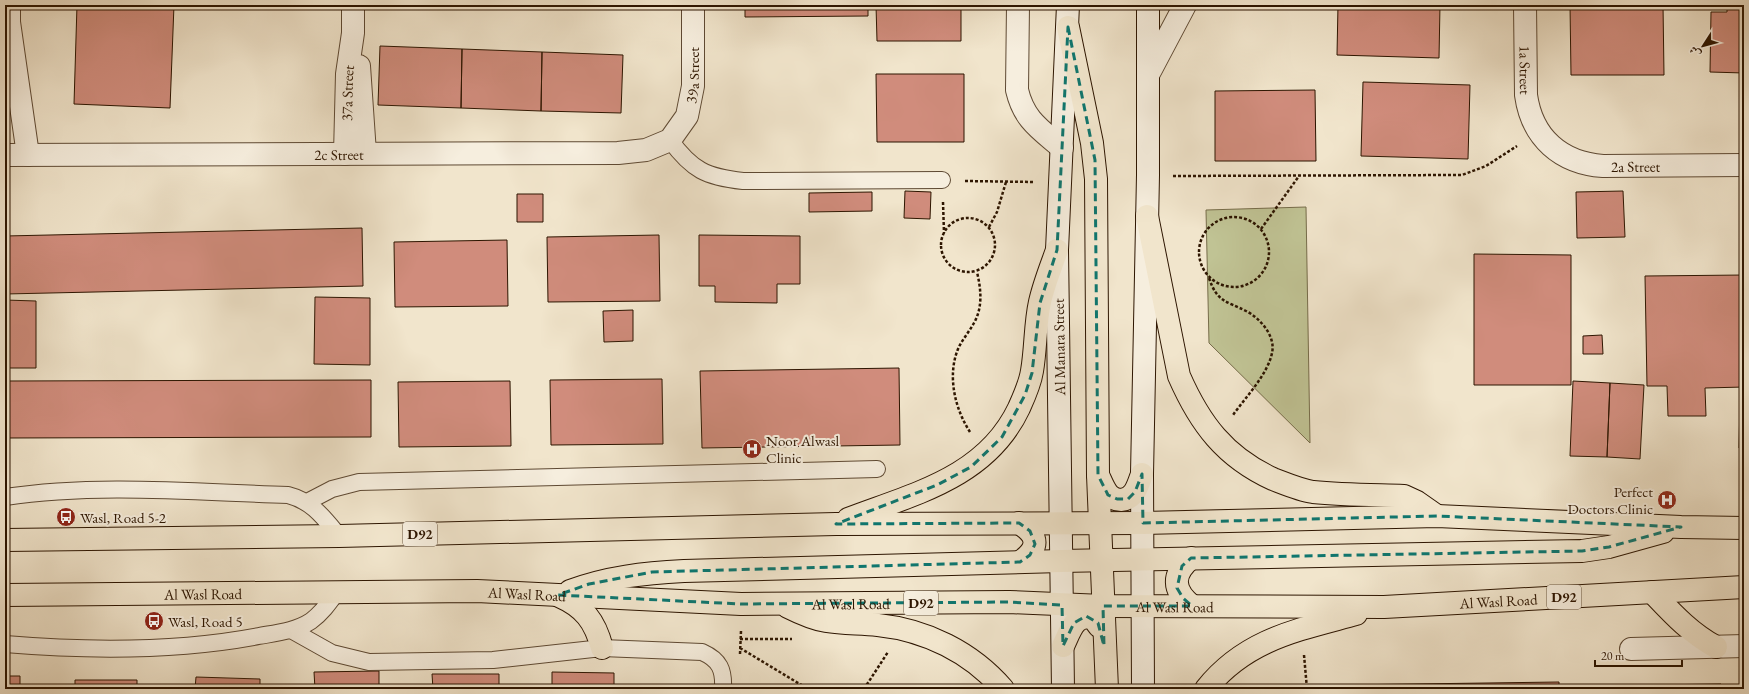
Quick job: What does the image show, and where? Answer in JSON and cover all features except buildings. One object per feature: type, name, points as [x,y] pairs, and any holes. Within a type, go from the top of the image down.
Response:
[{"type":"main road","points":[[1068,27],[1092,143],[1096,179],[1098,475],[1107,689]]},
{"type":"main road","points":[[1147,216],[1180,376],[1189,399],[1201,420],[1216,438],[1237,458],[1260,473],[1285,484],[1312,492],[1404,496],[1417,502],[1437,516]]},
{"type":"main road","points":[[836,524],[937,485],[971,466],[987,453],[1002,437],[1025,395],[1032,372],[1040,303],[1044,284],[1058,250]]},
{"type":"main road","points":[[1098,475],[1108,494],[1117,500],[1122,500],[1128,499],[1135,492],[1142,474]]},
{"type":"main road","name":"D92","points":[[5,540],[339,536],[836,524],[1143,523],[1437,516],[1682,527],[1744,528]]},
{"type":"main road","points":[[1019,523],[1030,532],[1034,538],[1035,544],[1030,555],[1020,562]]},
{"type":"main road","points":[[558,595],[589,584],[652,572],[1061,560],[1144,560],[1582,550],[1609,547],[1682,527]]},
{"type":"main road","points":[[1191,558],[1182,566],[1177,576],[1177,588],[1182,598],[1192,606]]},
{"type":"main road","name":"Al Wasl Road","points":[[5,595],[477,591],[741,604],[1009,602],[1103,606],[1384,607],[1744,587]]},
{"type":"main road","points":[[1652,592],[1685,627],[1716,647]]},
{"type":"main road","points":[[558,595],[571,601],[582,610],[598,634],[602,648]]},
{"type":"main road","points":[[780,603],[805,615],[825,621],[876,624],[902,628],[929,636],[954,648],[977,664],[1002,689]]},
{"type":"main road","points":[[1206,689],[1224,670],[1243,655],[1264,642],[1302,628],[1384,607]]},
{"type":"main road","points":[[1063,646],[1074,623],[1079,618],[1086,616],[1093,618],[1098,623],[1104,646]]},
{"type":"street","name":"37a Street","points":[[353,5],[354,33],[347,74],[355,154]]},
{"type":"street","name":"39a Street","points":[[670,140],[687,116],[693,86],[693,5]]},
{"type":"street","points":[[1018,5],[1017,90],[1019,99],[1028,116],[1062,148]]},
{"type":"street","name":"Al Manara Street","points":[[1063,689],[1058,250],[1068,5]]},
{"type":"street","points":[[1143,689],[1144,560],[1142,474],[1148,175],[1148,5]]},
{"type":"street","points":[[1148,75],[1185,5]]},
{"type":"street","name":"1a Street","points":[[1525,5],[1526,95],[1532,121],[1539,132]]},
{"type":"street","points":[[8,22],[28,155]]},
{"type":"street","name":"2a Street","points":[[1539,132],[1548,144],[1560,153],[1573,160],[1588,165],[1744,164]]},
{"type":"street","name":"2c Street","points":[[5,155],[618,153],[646,150],[670,140]]},
{"type":"street","points":[[1631,649],[1744,646]]},
{"type":"lane","points":[[670,140],[683,158],[701,171],[721,179],[742,181],[942,180]]},
{"type":"lane","points":[[307,502],[332,489],[359,482],[877,469]]},
{"type":"lane","points":[[5,497],[67,490],[103,489],[288,495],[307,502],[322,515],[339,536]]},
{"type":"lane","points":[[5,644],[81,649],[166,647],[208,644],[291,630],[310,622],[325,609],[337,592]]},
{"type":"lane","points":[[291,630],[332,653],[369,662],[493,660],[602,648],[702,652],[711,656],[718,663],[723,673],[724,689]]},
{"type":"path","points":[[1148,175],[1462,175],[1486,166],[1539,132]]},
{"type":"path","points":[[1261,229],[1299,176]]},
{"type":"path","points":[[944,233],[950,225],[960,220],[970,218],[980,221],[989,227],[994,237],[996,247],[993,258],[986,266],[977,272],[966,273],[956,270],[948,264],[942,254],[941,243],[944,233],[942,180],[1061,183]]},
{"type":"path","points":[[989,227],[997,212],[1006,182]]},
{"type":"path","points":[[1209,278],[1219,284],[1230,287],[1242,286],[1253,282],[1262,273],[1268,263],[1269,251],[1267,239],[1261,229],[1252,221],[1242,217],[1219,219],[1209,226],[1202,235],[1199,246],[1198,257],[1202,268],[1209,278],[1213,290],[1219,297],[1248,312],[1261,321],[1269,334],[1272,352],[1260,378],[1216,438]]},
{"type":"path","points":[[977,272],[980,288],[980,305],[976,321],[958,350],[954,368],[954,387],[957,405],[964,423],[974,439],[987,453]]},
{"type":"path","points":[[1302,628],[1307,689]]},
{"type":"path","points":[[740,648],[808,689]]},
{"type":"path","points":[[864,689],[889,650]]},
{"type":"highlighted area","points":[[1068,27],[1095,160],[1098,475],[1108,495],[1117,499],[1128,499],[1135,492],[1142,474],[1143,523],[1437,516],[1681,527],[1609,547],[1582,551],[1191,558],[1182,566],[1177,588],[1183,598],[1192,606],[1103,606],[1104,646],[1098,623],[1086,616],[1074,623],[1063,646],[1062,605],[1009,602],[741,604],[558,595],[589,584],[652,572],[1020,562],[1030,555],[1035,544],[1030,531],[1019,523],[836,524],[937,485],[971,467],[1002,437],[1025,395],[1032,373],[1040,303],[1057,250]]},
{"type":"green space","points":[[1306,207],[1310,443],[1209,343],[1206,210]]},
{"type":"place","name":"Noor Alwasl Clinic","points":[[752,449]]},
{"type":"place","name":"Perfect Doctors Clinic","points":[[1667,500]]},
{"type":"place","name":"Wasl, Road 5-2","points":[[66,517]]},
{"type":"place","name":"Wasl, Road 5","points":[[154,621]]}]
